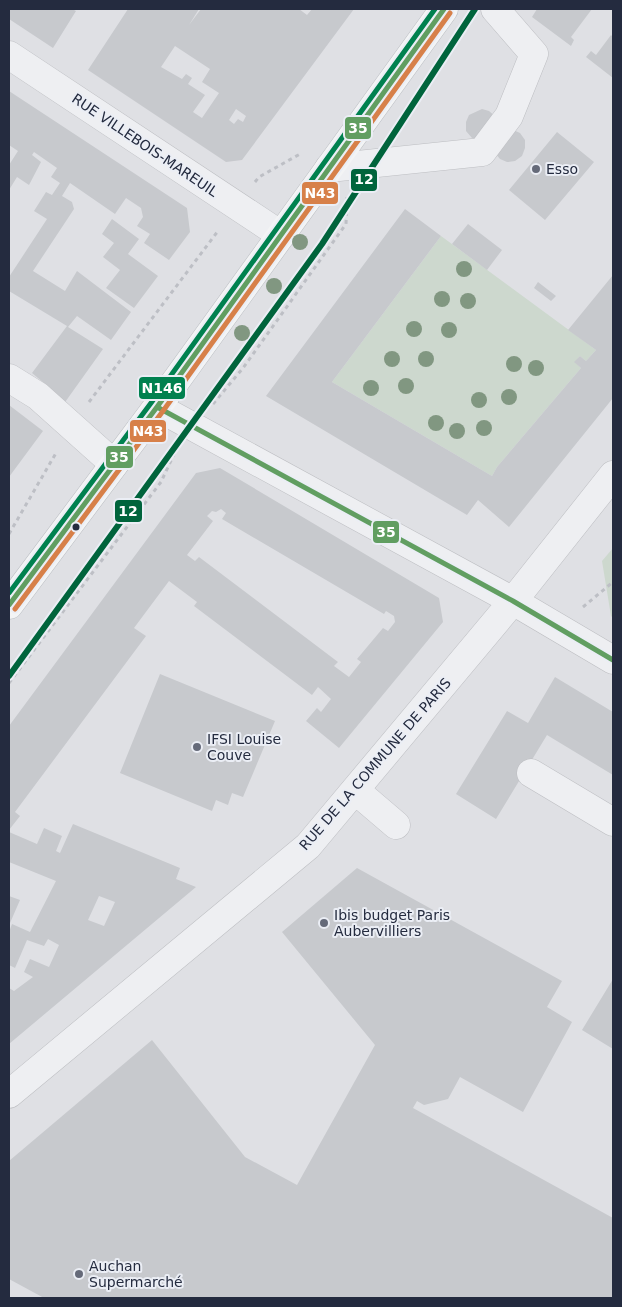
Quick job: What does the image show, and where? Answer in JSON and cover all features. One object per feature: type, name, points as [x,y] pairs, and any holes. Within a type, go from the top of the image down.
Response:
[{"type":"main road","points":[[9,606],[157,407],[444,9]]},
{"type":"street","points":[[329,168],[482,152],[509,116],[534,54],[495,9]]},
{"type":"street","name":"RUE VILLEBOIS-MAREUIL","points":[[9,55],[281,235]]},
{"type":"street","points":[[9,378],[38,396],[114,464]]},
{"type":"street","points":[[157,407],[512,601],[613,660]]},
{"type":"street","name":"RUE DE LA COMMUNE DE PARIS","points":[[9,1094],[308,846],[512,601],[613,475]]},
{"type":"street","points":[[531,773],[613,822]]},
{"type":"street","points":[[355,790],[396,825]]},
{"type":"path","points":[[9,534],[72,427],[97,390],[236,206],[259,177],[306,150]]},
{"type":"path","points":[[560,628],[606,586],[613,582]]},
{"type":"shaded area","points":[[441,236],[596,350],[586,361],[580,356],[575,362],[581,368],[497,467],[492,476],[332,382]]},
{"type":"shaded area","points":[[613,548],[613,618],[611,616],[602,561]]},
{"type":"building","points":[[9,9],[72,9],[76,11],[53,48],[9,19]]},
{"type":"building","points":[[128,9],[199,9],[189,25],[201,9],[299,9],[307,15],[312,9],[354,9],[242,160],[226,162],[88,70]],"holes":[[[175,46],[210,69],[202,82],[219,93],[202,118],[193,112],[205,95],[188,84],[192,78],[186,74],[182,79],[161,67]],[[236,109],[246,116],[243,122],[238,119],[234,124],[229,120]]]},
{"type":"building","points":[[537,9],[592,9],[571,37],[574,40],[571,46],[532,17]]},
{"type":"building","points":[[611,35],[613,37],[613,78],[586,57],[591,51],[596,55]]},
{"type":"building","points":[[9,91],[187,208],[190,232],[169,260],[144,243],[150,234],[137,226],[143,217],[141,208],[126,198],[115,214],[70,183],[62,196],[72,202],[74,209],[33,271],[65,291],[77,271],[131,312],[111,340],[77,316],[68,327],[103,349],[63,405],[40,388],[44,383],[32,373],[67,326],[9,291],[9,277],[47,219],[34,211],[46,192],[52,195],[60,183],[51,177],[57,168],[34,152],[32,155],[41,162],[29,185],[17,177],[9,190],[9,165],[18,151],[9,145]]},
{"type":"building","points":[[482,109],[489,111],[496,117],[480,142],[472,138],[466,131],[466,122],[469,115]]},
{"type":"building","points":[[511,129],[520,133],[525,140],[525,148],[522,156],[515,161],[507,162],[500,159],[495,153]]},
{"type":"building","points":[[557,132],[594,162],[545,220],[509,190]]},
{"type":"building","points":[[405,209],[441,236],[332,382],[492,476],[497,467],[581,368],[574,362],[580,356],[586,361],[596,350],[568,330],[613,275],[613,398],[509,527],[478,500],[467,515],[266,396]]},
{"type":"building","points":[[112,219],[139,239],[128,254],[158,276],[134,308],[106,288],[120,270],[103,257],[114,243],[102,234]]},
{"type":"building","points":[[468,224],[502,250],[487,270],[452,244]]},
{"type":"building","points":[[538,282],[556,296],[551,301],[534,288]]},
{"type":"building","points":[[9,405],[43,431],[9,477]]},
{"type":"building","points":[[220,468],[439,598],[443,622],[339,748],[306,721],[317,708],[321,712],[331,699],[318,687],[312,695],[194,606],[197,602],[169,581],[134,628],[146,636],[15,812],[20,816],[9,830],[9,726],[196,473]],"holes":[[[221,509],[226,513],[222,519],[384,614],[386,611],[394,616],[395,622],[388,631],[383,628],[357,659],[361,662],[349,677],[334,666],[338,662],[199,557],[195,561],[187,555],[213,521],[207,516],[212,511],[216,512]]]},
{"type":"building","name":"IFSI Louise Couve","points":[[160,674],[275,721],[243,797],[232,793],[228,805],[216,800],[212,811],[120,773]]},
{"type":"building","points":[[555,677],[613,712],[613,775],[547,735],[496,819],[456,794],[507,711],[528,723]]},
{"type":"building","points":[[73,824],[180,868],[176,879],[196,887],[9,1044],[9,988],[14,991],[33,977],[24,972],[30,959],[49,967],[59,945],[48,939],[44,946],[27,940],[15,968],[9,965],[9,932],[12,924],[30,932],[56,881],[9,862],[9,832],[37,844],[44,828],[62,836],[56,851],[60,853]],"holes":[[[99,896],[115,902],[104,926],[88,920]]]},
{"type":"building","points":[[357,868],[562,981],[547,1007],[572,1022],[523,1112],[460,1077],[448,1099],[424,1105],[417,1101],[413,1108],[613,1218],[613,1298],[44,1298],[9,1279],[9,1161],[152,1040],[245,1157],[297,1185],[375,1045],[282,932]]},
{"type":"building","points":[[9,896],[20,900],[10,923],[9,923]]},
{"type":"building","points":[[613,979],[613,1049],[582,1030]]},
{"type":"transit line","name":"N146","points":[[9,593],[151,403],[435,9]]},
{"type":"transit line","name":"35","points":[[9,605],[157,407],[444,9]]},
{"type":"transit line","name":"12","points":[[9,676],[322,244],[475,9]]},
{"type":"transit line","name":"N43","points":[[15,609],[163,411],[450,13]]},
{"type":"transit line","name":"35","points":[[157,407],[513,601],[613,660]]},
{"type":"place","name":"Esso","points":[[536,169]]},
{"type":"place","name":"IFSI Louise Couve","points":[[197,747]]},
{"type":"place","name":"Ibis budget Paris Aubervilliers","points":[[324,923]]},
{"type":"place","name":"Auchan Supermarché","points":[[79,1274]]}]
